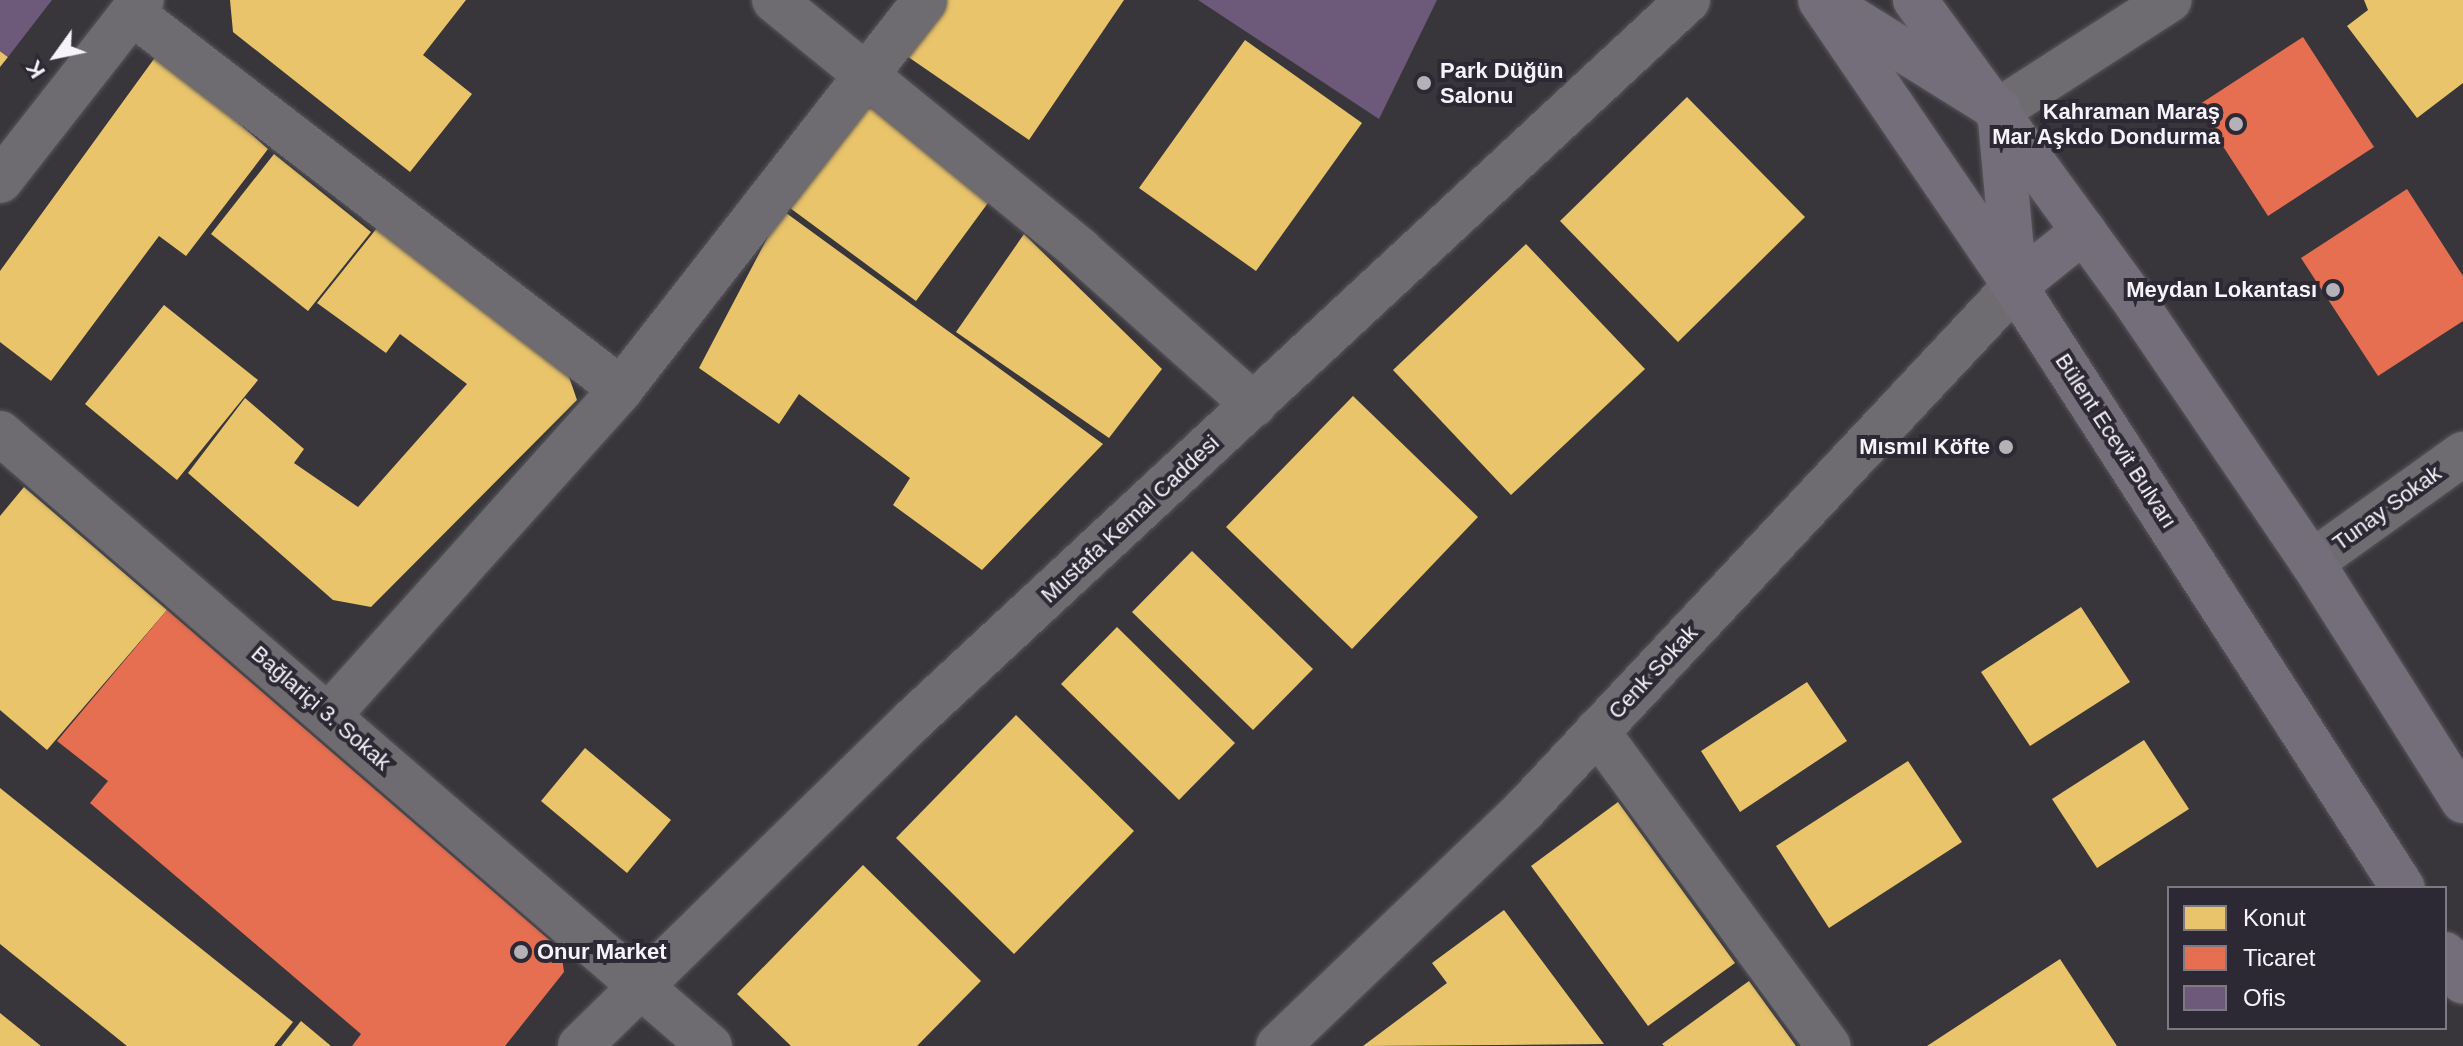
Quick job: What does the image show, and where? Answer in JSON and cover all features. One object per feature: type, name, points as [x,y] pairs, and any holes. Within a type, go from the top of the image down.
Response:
[{"type":"main road","points":[[1821,0],[1999,110]]},
{"type":"main road","name":"Bülent Ecevit Bulvarı","points":[[1821,0],[2015,286],[2402,886]]},
{"type":"main road","points":[[1915,0],[1999,110],[2312,562],[2463,801]]},
{"type":"main road","points":[[1999,110],[2015,286]]},
{"type":"main road","points":[[2015,286],[2084,231]]},
{"type":"main road","points":[[2447,957],[2463,982]]},
{"type":"street","points":[[774,0],[1080,250],[1254,405]]},
{"type":"street","name":"Mustafa Kemal Caddesi","points":[[580,1046],[913,720],[1688,0]]},
{"type":"street","points":[[1999,110],[2170,0]]},
{"type":"street","points":[[329,715],[621,389],[924,1]]},
{"type":"street","points":[[0,181],[137,6],[621,389]]},
{"type":"street","name":"Cenk Sokak","points":[[1278,1046],[1525,809],[2015,286]]},
{"type":"street","name":"Bağlariçi 3. Sokak","points":[[0,433],[710,1046]]},
{"type":"street","name":"Tunay Sokak","points":[[2312,562],[2463,454]]},
{"type":"street","points":[[1597,731],[1828,1046]]},
{"type":"building: Konut","points":[[230,0],[466,0],[423,55],[472,94],[410,172],[233,32]]},
{"type":"building: Konut","points":[[937,0],[1124,0],[1029,140],[901,52]]},
{"type":"building: Konut","points":[[2364,0],[2463,0],[2463,83],[2417,118],[2347,26],[2368,10]]},
{"type":"building: Konut","points":[[1245,40],[1362,123],[1256,271],[1139,188]]},
{"type":"building: Konut","points":[[0,51],[8,57],[0,67]]},
{"type":"building: Konut","points":[[159,52],[268,149],[186,256],[159,236],[51,381],[0,342],[0,271]]},
{"type":"building: Konut","points":[[867,95],[996,192],[916,301],[786,205]]},
{"type":"building: Konut","points":[[1687,97],[1805,217],[1678,342],[1560,221]]},
{"type":"building: Konut","points":[[274,154],[371,232],[308,311],[211,234]]},
{"type":"building: Konut","points":[[782,210],[1103,444],[982,570],[893,505],[910,478],[799,394],[779,424],[699,368]]},
{"type":"building: Konut","points":[[381,223],[567,371],[577,400],[371,607],[333,600],[188,473],[245,398],[304,449],[294,463],[358,507],[467,384],[400,334],[386,353],[317,303]]},
{"type":"building: Konut","points":[[1024,234],[1162,369],[1109,438],[956,332]]},
{"type":"building: Konut","points":[[1526,244],[1645,369],[1511,495],[1393,370]]},
{"type":"building: Konut","points":[[164,305],[258,380],[177,480],[85,404]]},
{"type":"building: Konut","points":[[1353,396],[1478,517],[1352,649],[1226,527]]},
{"type":"building: Konut","points":[[24,487],[167,610],[47,750],[0,710],[0,516]]},
{"type":"building: Konut","points":[[1192,551],[1313,669],[1253,730],[1132,612]]},
{"type":"building: Konut","points":[[2081,607],[2130,682],[2030,746],[1981,672]]},
{"type":"building: Konut","points":[[1117,627],[1235,743],[1179,800],[1061,684]]},
{"type":"building: Konut","points":[[1807,682],[1847,741],[1740,812],[1701,751]]},
{"type":"building: Konut","points":[[1016,715],[1134,831],[1014,954],[896,838]]},
{"type":"building: Konut","points":[[2144,740],[2189,809],[2097,868],[2052,799]]},
{"type":"building: Konut","points":[[585,748],[671,820],[627,873],[541,801]]},
{"type":"building: Konut","points":[[1908,761],[1962,842],[1829,928],[1776,846]]},
{"type":"building: Konut","points":[[0,788],[293,1022],[274,1046],[127,1046],[0,944]]},
{"type":"building: Konut","points":[[1618,802],[1735,963],[1648,1026],[1531,866]]},
{"type":"building: Konut","points":[[863,865],[981,981],[917,1046],[791,1046],[737,994]]},
{"type":"building: Konut","points":[[1504,910],[1604,1044],[1363,1046],[1447,983],[1432,963]]},
{"type":"building: Konut","points":[[2060,959],[2117,1046],[1927,1046]]},
{"type":"building: Konut","points":[[1749,981],[1796,1046],[1662,1044]]},
{"type":"building: Konut","points":[[0,1013],[41,1046],[0,1046]]},
{"type":"building: Konut","points":[[301,1021],[331,1046],[281,1046]]},
{"type":"building: Ticaret","points":[[2303,37],[2374,147],[2268,216],[2197,106]]},
{"type":"building: Ticaret","points":[[2407,189],[2463,276],[2463,321],[2378,376],[2301,258]]},
{"type":"building: Ticaret","points":[[167,610],[561,950],[564,972],[505,1046],[352,1046],[361,1034],[90,803],[108,781],[57,741]]},
{"type":"building: Ofis","points":[[0,0],[52,0],[8,57],[0,51]]},
{"type":"building: Ofis","points":[[1198,0],[1437,0],[1379,119]]},
{"type":"place","name":"Park Düğün Salonu","points":[[1424,83]]},
{"type":"place","name":"Kahraman Maraş Mar Aşkdo Dondurma","points":[[2236,124]]},
{"type":"place","name":"Meydan Lokantası","points":[[2333,290]]},
{"type":"place","name":"Mısmıl Köfte","points":[[2006,447]]},
{"type":"place","name":"Onur Market","points":[[521,952]]}]
